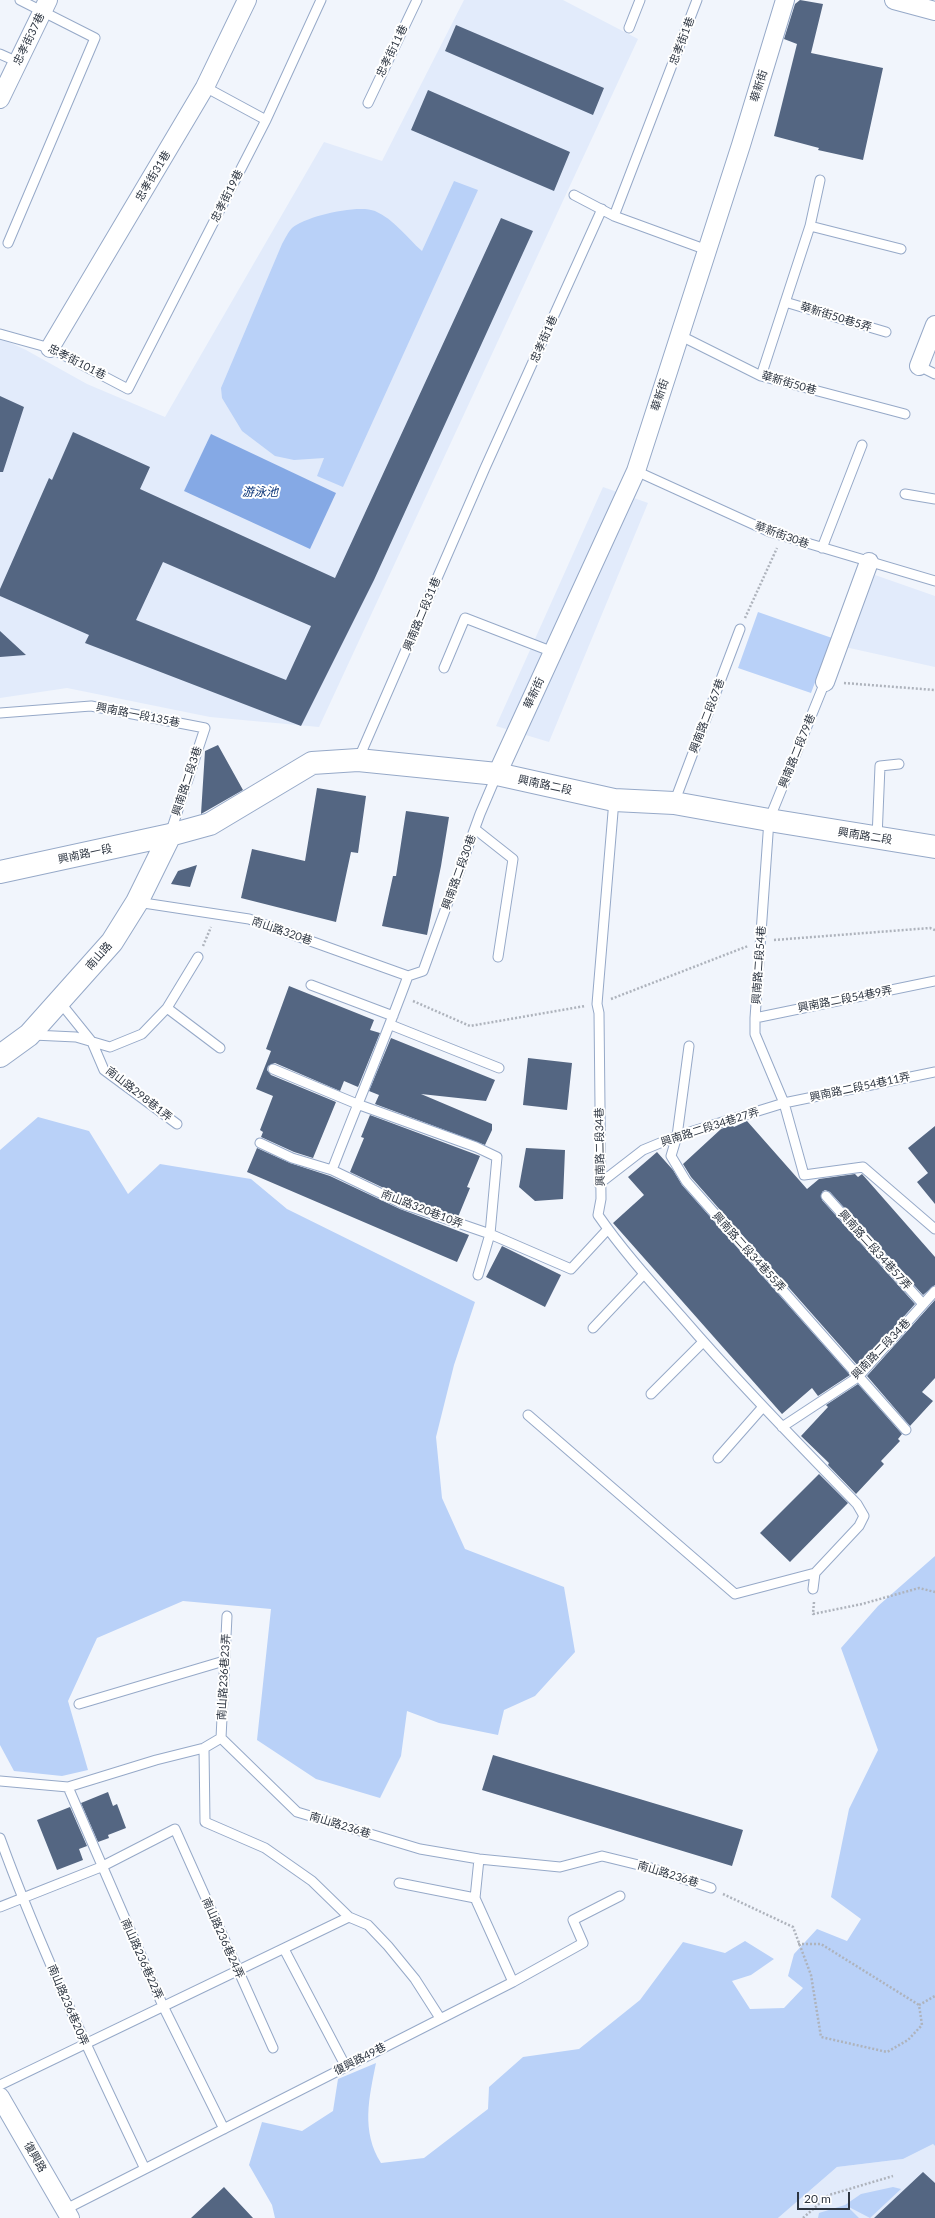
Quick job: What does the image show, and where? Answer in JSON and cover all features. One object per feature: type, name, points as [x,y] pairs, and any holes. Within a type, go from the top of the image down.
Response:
[{"type":"street","name":"忠孝街31巷","points":[[50,348],[205,88],[247,0]]},
{"type":"street","name":"華新街","points":[[496,774],[636,471],[741,146],[785,0]]},
{"type":"street","points":[[894,0],[935,12]]},
{"type":"street","name":"忠孝街37巷","points":[[0,99],[45,5]]},
{"type":"street","points":[[919,366],[935,325]]},
{"type":"street","points":[[825,682],[868,562]]},
{"type":"street","name":"興南路二段","points":[[170,835],[210,824],[312,764],[358,760],[496,774],[614,800],[674,802],[877,838],[935,843]]},
{"type":"street","name":"興南路一段","points":[[0,872],[170,835]]},
{"type":"street","name":"南山路","points":[[0,1056],[29,1035],[112,942],[137,902],[170,835]]},
{"type":"street","name":"復興路","points":[[0,2097],[68,2214]]},
{"type":"lane","points":[[8,243],[95,38],[45,5],[20,0]]},
{"type":"lane","name":"忠孝街19巷","points":[[128,389],[266,120],[321,0]]},
{"type":"lane","name":"忠孝街11巷","points":[[368,103],[417,0]]},
{"type":"lane","points":[[629,28],[640,0]]},
{"type":"lane","name":"忠孝街1巷","points":[[614,216],[697,0]]},
{"type":"lane","points":[[0,54],[18,62]]},
{"type":"lane","points":[[205,88],[266,120]]},
{"type":"lane","name":"華新街50巷5弄","points":[[760,376],[810,226],[820,180]]},
{"type":"lane","points":[[574,195],[614,216],[707,250]]},
{"type":"lane","name":"忠孝街1巷","points":[[485,468],[602,209]]},
{"type":"lane","points":[[810,226],[901,249]]},
{"type":"lane","name":"華新街50巷5弄","points":[[785,302],[886,332]]},
{"type":"lane","name":"忠孝街101巷","points":[[0,334],[50,348],[128,389]]},
{"type":"lane","name":"華新街50巷","points":[[679,335],[760,376],[905,414]]},
{"type":"lane","points":[[919,366],[935,374]]},
{"type":"lane","points":[[822,548],[862,445]]},
{"type":"lane","name":"興南路二段31巷","points":[[358,760],[485,468]]},
{"type":"lane","name":"華新街30巷","points":[[636,471],[780,535],[935,581]]},
{"type":"lane","points":[[905,494],[935,499]]},
{"type":"lane","points":[[444,668],[465,618],[553,652]]},
{"type":"lane","name":"興南路二段67巷","points":[[674,802],[740,629]]},
{"type":"lane","name":"興南路二段79巷","points":[[769,820],[825,682]]},
{"type":"lane","name":"興南路一段135巷","points":[[0,713],[91,706],[205,728]]},
{"type":"lane","name":"興南路二段3巷","points":[[170,835],[205,728]]},
{"type":"lane","points":[[877,838],[880,766],[899,764]]},
{"type":"lane","name":"興南路二段30巷","points":[[423,971],[496,774]]},
{"type":"lane","name":"興南路二段34巷","points":[[614,800],[597,1004],[599,1013],[599,1184],[601,1199],[598,1215],[644,1274],[762,1408],[857,1504],[864,1516],[859,1526],[815,1572]]},
{"type":"lane","name":"興南路二段54巷","points":[[769,820],[755,1034],[784,1103],[804,1175],[863,1167],[935,1229]]},
{"type":"lane","points":[[475,829],[514,859],[498,957]]},
{"type":"lane","name":"南山路320巷","points":[[137,902],[250,919],[408,976]]},
{"type":"lane","points":[[29,1035],[76,1037],[110,1047],[142,1034],[167,1008],[198,957]]},
{"type":"lane","points":[[332,1170],[357,1104],[391,1025],[408,976],[423,971]]},
{"type":"lane","name":"興南路二段54巷9弄","points":[[755,1018],[935,981]]},
{"type":"lane","points":[[311,985],[393,1016]]},
{"type":"lane","name":"南山路298巷1弄","points":[[59,1001],[92,1042],[104,1070],[177,1124]]},
{"type":"lane","points":[[167,1008],[220,1048]]},
{"type":"lane","points":[[391,1025],[499,1068]]},
{"type":"lane","name":"興南路二段34巷55弄","points":[[689,1046],[677,1136],[671,1156],[686,1181],[906,1430]]},
{"type":"lane","points":[[273,1069],[357,1104],[476,1147],[497,1157],[490,1234],[478,1275]]},
{"type":"lane","name":"興南路二段54巷11弄","points":[[784,1103],[935,1072]]},
{"type":"lane","name":"興南路二段34巷27弄","points":[[599,1184],[643,1150],[677,1136],[784,1103]]},
{"type":"lane","name":"南山路320巷10弄","points":[[260,1143],[292,1158],[332,1170],[403,1204],[490,1234],[571,1269],[608,1229]]},
{"type":"lane","name":"興南路二段34巷57弄","points":[[826,1196],[923,1304]]},
{"type":"lane","points":[[593,1328],[644,1274]]},
{"type":"lane","name":"興南路二段34巷","points":[[782,1427],[858,1377],[935,1291]]},
{"type":"lane","points":[[651,1394],[703,1342]]},
{"type":"lane","points":[[718,1458],[762,1408]]},
{"type":"lane","points":[[528,1415],[735,1594],[815,1572],[813,1589]]},
{"type":"lane","name":"南山路236巷23弄","points":[[221,1738],[227,1616]]},
{"type":"lane","points":[[79,1704],[224,1661]]},
{"type":"lane","points":[[0,1781],[68,1787],[156,1760],[204,1748],[221,1738]]},
{"type":"lane","name":"南山路236巷","points":[[221,1738],[297,1812],[420,1849],[479,1859],[560,1867],[602,1856],[652,1868],[711,1888]]},
{"type":"lane","points":[[204,1748],[205,1822],[265,1848],[312,1881],[349,1917],[368,1925],[388,1946],[415,1979],[440,2018]]},
{"type":"lane","name":"南山路236巷22弄","points":[[68,1787],[101,1867],[163,2006],[224,2129]]},
{"type":"lane","name":"南山路236巷24弄","points":[[101,1867],[175,1829],[237,1971],[273,2048]]},
{"type":"lane","name":"南山路236巷20弄","points":[[0,1838],[22,1898],[85,2044],[146,2169]]},
{"type":"lane","points":[[479,1859],[475,1898],[513,1982]]},
{"type":"lane","points":[[0,1908],[101,1867]]},
{"type":"lane","points":[[399,1883],[475,1898]]},
{"type":"lane","name":"復興路49巷","points":[[68,2214],[146,2169],[513,1982],[583,1943],[573,1920],[620,1896]]},
{"type":"lane","points":[[0,2085],[349,1917]]},
{"type":"lane","points":[[284,1948],[346,2067]]},
{"type":"path","points":[[740,629],[777,549],[780,535]]},
{"type":"path","points":[[825,682],[935,690]]},
{"type":"path","points":[[198,957],[216,914]]},
{"type":"path","points":[[423,971],[413,1001],[470,1026],[597,1004],[761,941],[930,928],[935,930]]},
{"type":"path","points":[[813,1614],[862,1604],[919,1588],[935,1592]]},
{"type":"path","points":[[711,1888],[793,1926],[798,1944],[811,1975],[821,2038],[887,2052],[908,2040],[922,2025],[919,2005],[821,1944],[798,1944]]},
{"type":"path","points":[[919,2005],[935,1996]]},
{"type":"path","points":[[803,2218],[829,2195],[894,2176]]},
{"type":"shaded area","points":[[464,0],[563,0],[638,39],[319,727],[210,717],[67,688],[0,698],[0,338],[26,350],[87,384],[165,417],[324,142],[382,161]]},
{"type":"shaded area","points":[[454,181],[478,190],[343,487],[317,476],[324,458],[294,460],[275,456],[242,431],[222,398],[221,388],[282,244],[289,231],[308,219],[332,212],[367,209],[375,211],[389,219],[422,251]]},
{"type":"shaded area","points":[[603,487],[648,503],[549,742],[496,726]]},
{"type":"shaded area","points":[[875,575],[935,596],[935,667],[845,647]]},
{"type":"shaded area","points":[[758,612],[832,638],[811,693],[738,668]]},
{"type":"shaded area","points":[[38,1117],[89,1131],[128,1194],[160,1164],[251,1179],[287,1209],[475,1302],[454,1365],[436,1437],[442,1498],[465,1549],[564,1587],[575,1652],[535,1696],[504,1710],[498,1735],[439,1723],[407,1711],[401,1756],[380,1798],[316,1779],[257,1740],[271,1609],[183,1601],[97,1638],[68,1701],[88,1770],[62,1776],[14,1771],[0,1745],[0,1150]]},
{"type":"shaded area","points":[[935,1556],[935,2146],[933,2144],[903,2159],[837,2167],[778,2218],[275,2218],[272,2205],[249,2165],[262,2122],[302,2131],[333,2111],[338,2079],[376,2063],[368,2114],[371,2139],[381,2163],[424,2158],[488,2109],[489,2087],[523,2057],[579,2049],[640,2000],[683,1942],[725,1953],[745,1941],[774,1959],[751,1975],[732,1981],[750,2009],[784,2008],[803,1988],[788,1976],[794,1954],[817,1929],[847,1941],[861,1919],[831,1897],[849,1809],[878,1750],[841,1648],[878,1606]]},
{"type":"shaded area","points":[[933,2144],[935,2146],[935,2218],[778,2218],[837,2167],[903,2159]]},
{"type":"shaded area","points":[[893,2187],[901,2189],[870,2218],[847,2206],[859,2218],[818,2218],[819,2213],[845,2205],[861,2194]]},
{"type":"water","name":"游泳池","points":[[211,434],[336,493],[310,549],[184,491]]},
{"type":"building","points":[[800,0],[823,4],[811,53],[883,68],[863,160],[818,150],[819,148],[774,136],[797,44],[784,39],[795,4]]},
{"type":"building","points":[[456,25],[604,88],[593,115],[445,51]]},
{"type":"building","points":[[428,90],[570,152],[554,191],[411,130]]},
{"type":"building","points":[[501,218],[533,231],[374,580],[301,726],[85,643],[89,635],[0,596],[0,589],[49,478],[52,480],[73,432],[150,467],[140,489],[335,578]],"holes":[[[163,562],[311,626],[286,680],[136,620]]]},
{"type":"building","points":[[0,396],[24,407],[3,472],[0,472]]},
{"type":"building","points":[[0,631],[26,655],[0,657]]},
{"type":"building","points":[[218,745],[243,790],[201,814],[205,751]]},
{"type":"building","points":[[317,788],[366,796],[358,853],[351,852],[336,922],[241,898],[252,849],[305,861]]},
{"type":"building","points":[[406,811],[449,817],[427,935],[382,926],[393,876],[396,876]]},
{"type":"building","points":[[197,865],[190,887],[171,884],[178,871]]},
{"type":"building","points":[[289,986],[374,1020],[370,1030],[380,1033],[358,1087],[344,1081],[340,1091],[275,1063],[268,1066],[267,1070],[271,1075],[336,1102],[313,1158],[294,1152],[261,1137],[263,1132],[260,1130],[273,1096],[256,1089],[271,1051],[266,1049]]},
{"type":"building","points":[[391,1038],[495,1080],[486,1101],[421,1094],[492,1124],[492,1130],[485,1145],[375,1104],[379,1095],[369,1091]]},
{"type":"building","points":[[528,1058],[572,1063],[567,1110],[523,1105]]},
{"type":"building","points":[[370,1115],[480,1156],[467,1187],[470,1188],[458,1217],[405,1198],[350,1172],[364,1138],[361,1137]]},
{"type":"building","points":[[747,1121],[807,1189],[819,1179],[855,1174],[858,1177],[862,1174],[935,1257],[935,1285],[923,1295],[830,1192],[825,1190],[822,1192],[822,1200],[915,1304],[859,1367],[691,1177],[683,1164],[721,1129],[732,1125],[734,1127]]},
{"type":"building","points":[[935,1126],[935,1204],[917,1182],[928,1173],[908,1148]]},
{"type":"building","points":[[257,1148],[290,1163],[330,1176],[400,1209],[469,1235],[457,1262],[247,1172]]},
{"type":"building","points":[[526,1148],[565,1150],[563,1199],[535,1201],[519,1187]]},
{"type":"building","points":[[657,1152],[673,1170],[682,1185],[850,1375],[818,1396],[812,1388],[782,1414],[613,1223],[644,1195],[628,1177]]},
{"type":"building","points":[[502,1246],[561,1275],[545,1307],[486,1277]]},
{"type":"building","points":[[935,1300],[935,1378],[922,1392],[933,1401],[910,1426],[867,1376]]},
{"type":"building","points":[[858,1384],[902,1434],[898,1439],[900,1441],[881,1461],[884,1464],[856,1494],[828,1465],[829,1463],[801,1436],[828,1407],[826,1405]]},
{"type":"building","points":[[819,1474],[848,1503],[790,1562],[760,1533]]},
{"type":"building","points":[[493,1755],[743,1830],[732,1866],[482,1790]]},
{"type":"building","points":[[108,1792],[113,1806],[117,1804],[126,1828],[108,1835],[109,1838],[98,1842],[81,1803]]},
{"type":"building","points":[[70,1807],[87,1846],[79,1849],[83,1860],[57,1870],[37,1820]]},
{"type":"building","points":[[923,2172],[935,2183],[935,2218],[874,2218]]},
{"type":"building","points":[[224,2187],[253,2218],[191,2218]]}]
